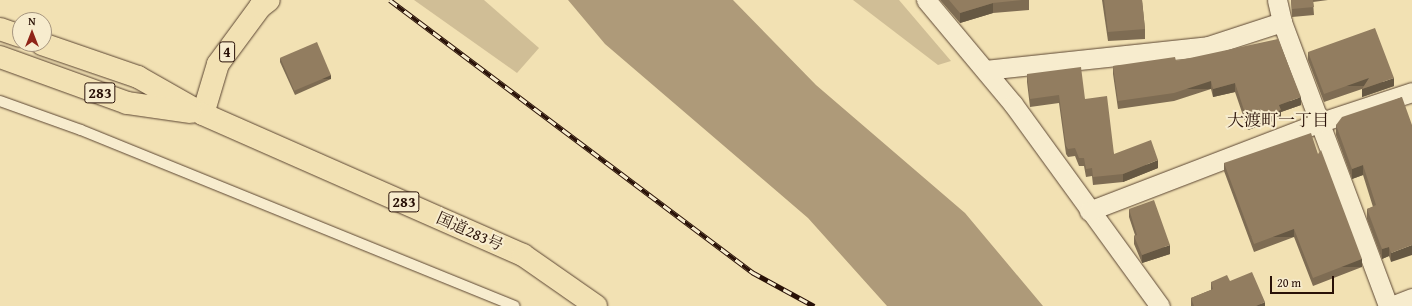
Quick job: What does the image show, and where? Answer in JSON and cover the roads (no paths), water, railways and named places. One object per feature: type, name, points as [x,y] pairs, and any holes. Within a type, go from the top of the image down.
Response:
[{"type":"main road","name":"4","points":[[203,114],[218,64],[260,7],[269,0]]},
{"type":"main road","points":[[0,29],[12,33]]},
{"type":"main road","name":"国道283号","points":[[52,47],[138,77],[203,114],[523,255],[596,306]]},
{"type":"main road","name":"国道283号","points":[[0,57],[127,103],[203,114]]},
{"type":"street","points":[[926,0],[1013,104],[1160,306]]},
{"type":"street","points":[[1277,0],[1282,22],[1322,122],[1388,306]]},
{"type":"street","points":[[985,70],[1208,46],[1282,22]]},
{"type":"street","points":[[1090,211],[1322,122],[1412,92]]},
{"type":"street","points":[[1391,306],[1412,298]]},
{"type":"lane","points":[[0,101],[81,130],[515,306]]},
{"type":"railway","points":[[390,0],[752,272],[814,306]]},
{"type":"district","name":"大渡町一丁目","points":[[1278,120]]}]
